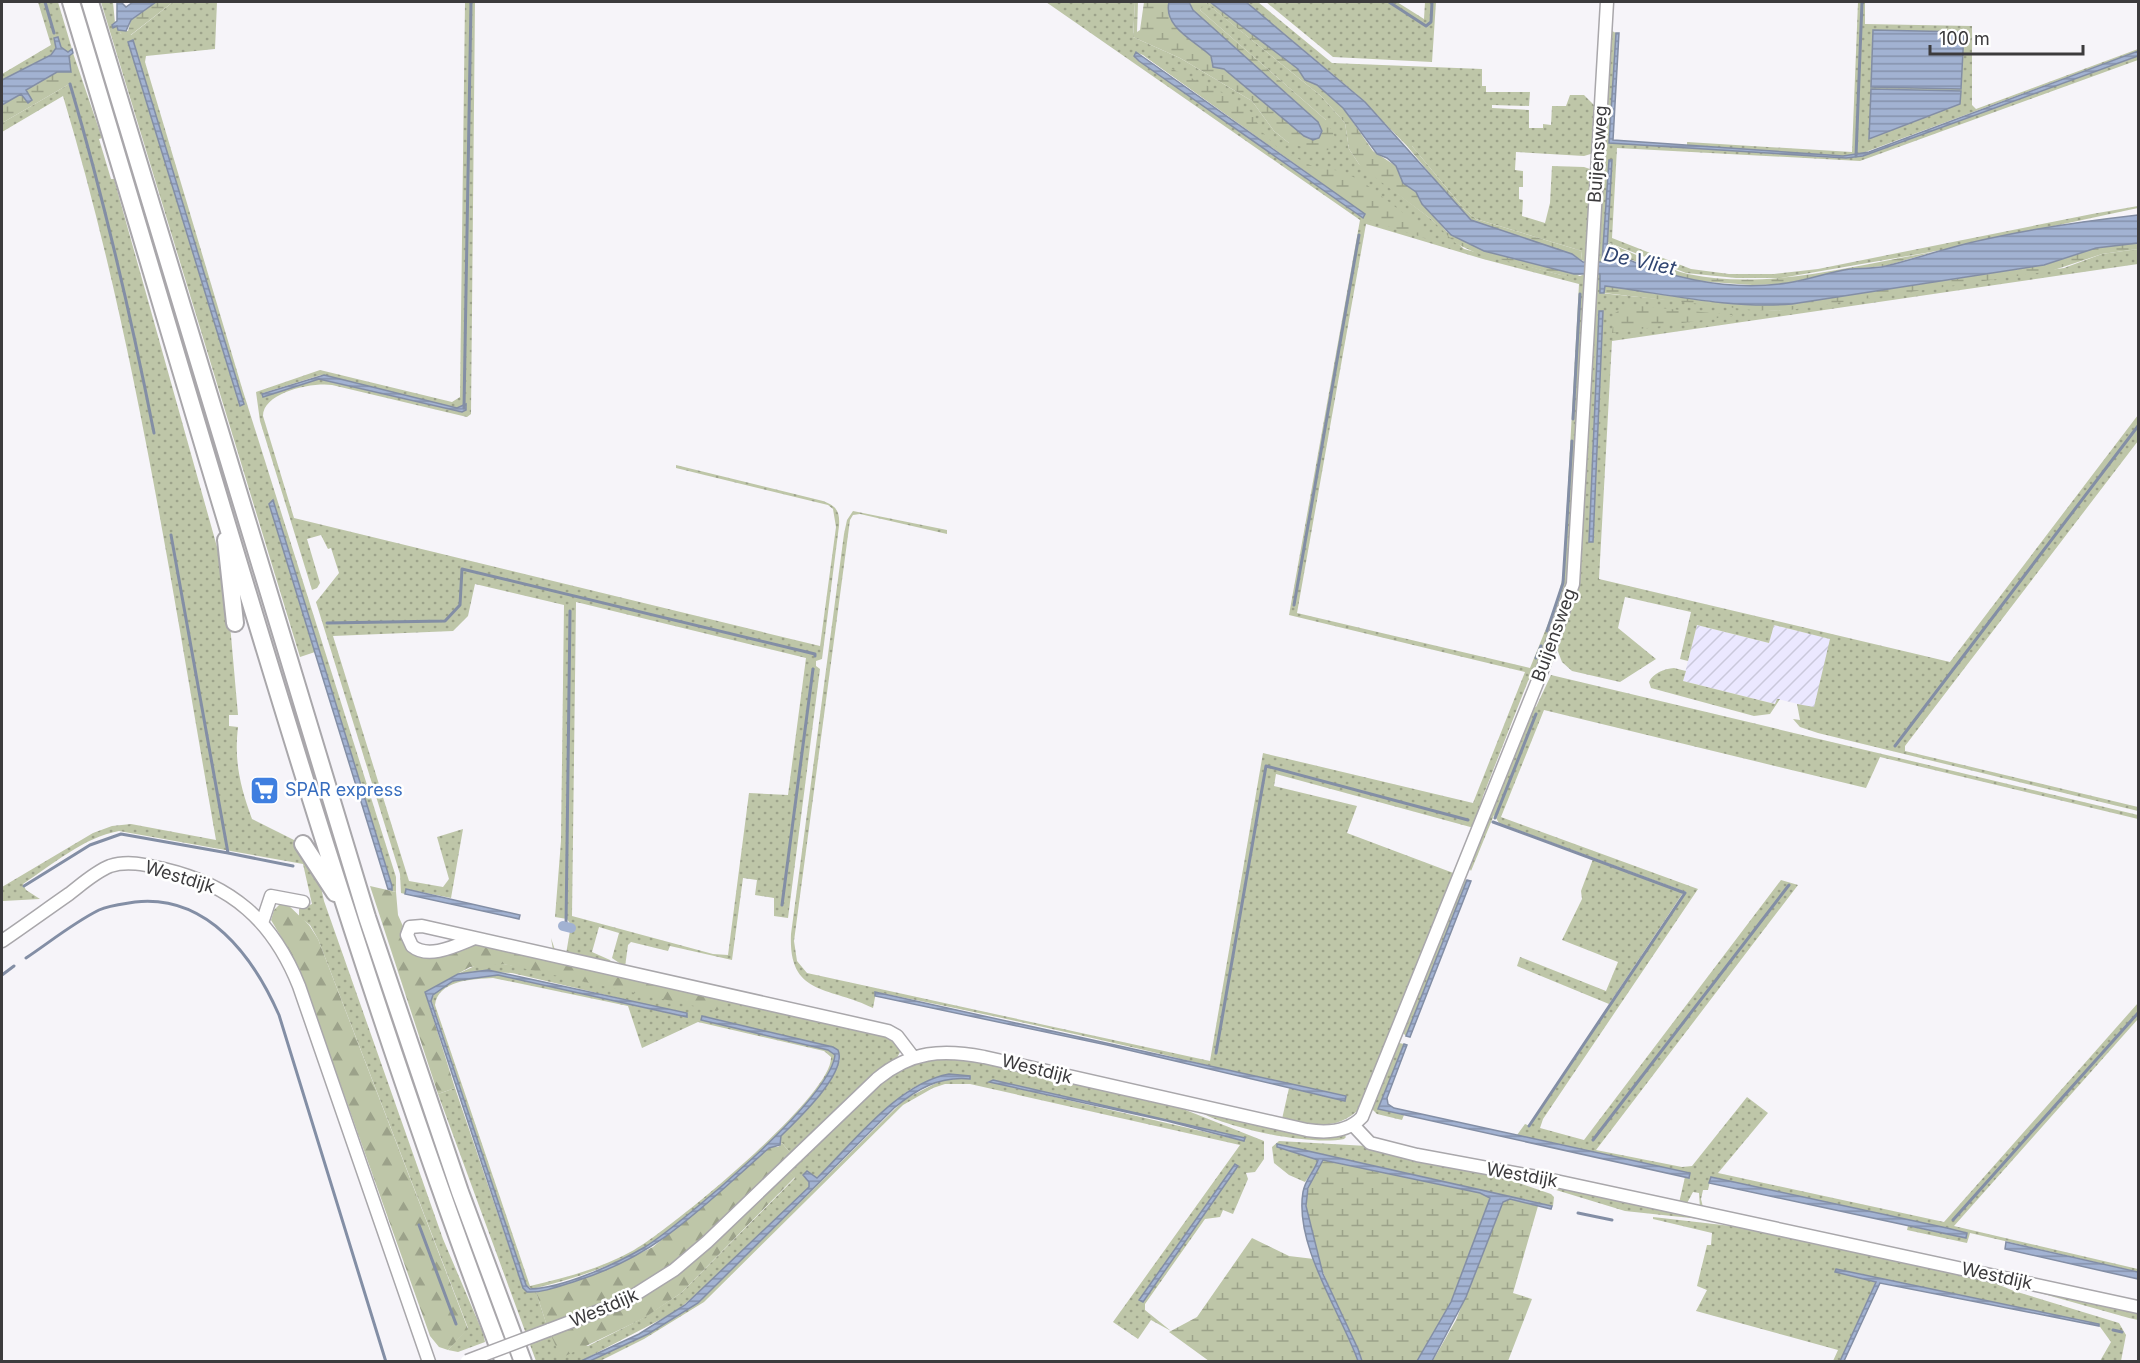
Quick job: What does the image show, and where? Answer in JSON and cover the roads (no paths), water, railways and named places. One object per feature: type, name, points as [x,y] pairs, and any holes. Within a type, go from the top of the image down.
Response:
[{"type":"highway","points":[[71,2],[348,914],[418,1127],[504,1362]]},
{"type":"highway","points":[[90,2],[374,938],[456,1181],[524,1362]]},
{"type":"highway","points":[[222,500],[235,623]]},
{"type":"highway","points":[[303,844],[348,914]]},
{"type":"street","name":"Buijensweg","points":[[1353,1125],[1362,1117],[1375,1089],[1572,591],[1577,550],[1607,2]]},
{"type":"street","name":"Westdijk","points":[[2,941],[98,873],[124,863],[167,870],[213,885],[229,894],[262,923],[286,956],[299,986],[429,1362]]},
{"type":"street","points":[[262,923],[271,896],[303,902]]},
{"type":"street","points":[[475,938],[444,949],[424,952],[412,946],[407,935],[410,927],[417,926],[475,938],[888,1031],[897,1036],[913,1057]]},
{"type":"street","name":"Westdijk","points":[[466,1361],[625,1301],[674,1270],[707,1242],[877,1079],[913,1057],[941,1051],[967,1053],[1307,1130],[1332,1131],[1353,1125],[1370,1143],[1417,1155],[1542,1178],[2139,1307]]},
{"type":"water","points":[[117,2],[121,2],[126,7],[133,2],[156,2],[131,20],[126,31],[118,30],[117,26],[113,28],[112,25],[117,21]]},
{"type":"water","points":[[1169,2],[1189,2],[1193,10],[1318,122],[1322,131],[1319,138],[1313,140],[1304,136],[1224,69],[1213,67],[1211,56],[1175,26],[1168,11]]},
{"type":"water","points":[[1210,2],[1246,2],[1365,102],[1471,220],[1572,254],[1583,262],[1602,262],[1609,160],[1612,160],[1607,250],[1672,275],[1718,284],[1787,283],[1842,270],[1886,266],[2021,232],[2138,215],[2138,243],[2096,248],[2044,265],[1792,304],[1721,303],[1605,286],[1604,293],[1600,293],[1600,274],[1574,274],[1484,251],[1451,235],[1422,204],[1416,192],[1403,183],[1396,166],[1387,158],[1377,154],[1343,108],[1317,85],[1305,80],[1298,69]]},
{"type":"water","points":[[1873,30],[1964,32],[1961,89],[1871,87]]},
{"type":"water","points":[[1616,33],[1619,33],[1613,140],[1843,156],[1869,152],[2138,51],[2138,56],[1863,156],[1846,158],[1609,143]]},
{"type":"water","points":[[58,37],[61,47],[68,52],[72,49],[73,53],[69,56],[71,72],[57,72],[26,90],[32,100],[28,103],[21,94],[2,105],[2,80],[51,55],[56,48],[54,38]]},
{"type":"water","points":[[133,40],[244,404],[240,406],[128,42]]},
{"type":"water","points":[[1136,52],[1365,214],[1363,218],[1139,61],[1134,56]]},
{"type":"water","points":[[1871,89],[1961,91],[1960,104],[1869,139]]},
{"type":"water","points":[[1599,311],[1603,311],[1593,542],[1589,542]]},
{"type":"water","points":[[324,375],[457,408],[466,404],[466,410],[462,412],[319,379],[263,397],[262,394]]},
{"type":"water","points":[[273,500],[392,890],[388,889],[269,504]]},
{"type":"water","points":[[1467,880],[1471,881],[1410,1037],[1406,1036]]},
{"type":"water","points":[[406,889],[520,915],[519,919],[405,894]]},
{"type":"water","points":[[488,970],[687,1013],[687,1017],[498,975],[453,981],[433,995],[431,1001],[526,1285],[530,1289],[543,1288],[589,1274],[633,1254],[664,1233],[721,1187],[783,1128],[809,1100],[827,1075],[835,1055],[828,1050],[701,1020],[702,1016],[833,1047],[838,1050],[839,1060],[835,1071],[819,1096],[781,1136],[780,1145],[769,1148],[680,1226],[633,1257],[606,1270],[552,1289],[527,1292],[523,1288],[425,992],[458,974]]},
{"type":"water","points":[[875,992],[1346,1096],[1345,1101],[1107,1045],[875,996]]},
{"type":"water","points":[[1404,1044],[1407,1045],[1387,1098],[1388,1104],[1394,1108],[1690,1173],[1689,1178],[1378,1109]]},
{"type":"water","points":[[949,1074],[970,1076],[970,1079],[948,1080],[929,1085],[894,1108],[698,1303],[648,1334],[590,1361],[581,1361],[639,1334],[685,1305],[809,1187],[809,1182],[803,1175],[807,1171],[817,1178],[877,1116],[894,1102],[912,1089]]},
{"type":"water","points":[[993,1080],[1245,1138],[1244,1141],[1167,1121],[989,1082]]},
{"type":"water","points":[[1277,1144],[1552,1206],[1551,1209],[1510,1199],[1503,1202],[1466,1297],[1432,1361],[1417,1361],[1451,1302],[1490,1198],[1480,1193],[1323,1160],[1308,1188],[1306,1206],[1323,1274],[1358,1349],[1362,1361],[1358,1361],[1321,1278],[1305,1234],[1302,1213],[1303,1192],[1318,1160],[1277,1147]]},
{"type":"water","points":[[1235,1164],[1238,1166],[1143,1302],[1139,1300]]},
{"type":"water","points":[[1711,1177],[1947,1228],[1967,1233],[1966,1238],[1709,1183]]},
{"type":"water","points":[[2006,1242],[2138,1272],[2138,1279],[2005,1249]]},
{"type":"water","points":[[1836,1269],[2099,1324],[2099,1326],[1880,1283],[1844,1361],[1840,1361],[1876,1282],[1835,1272]]},
{"type":"waterway","points":[[45,2],[54,33]]},
{"type":"waterway","points":[[464,408],[471,2]]},
{"type":"waterway","points":[[1389,2],[1426,26],[1431,22],[1432,2]]},
{"type":"waterway","points":[[1856,156],[1862,2]]},
{"type":"waterway","points":[[70,84],[116,258],[154,433]]},
{"type":"waterway","points":[[1294,605],[1359,235]]},
{"type":"waterway","points":[[1573,419],[1580,294]]},
{"type":"waterway","points":[[1895,746],[2138,426]]},
{"type":"waterway","points":[[1547,631],[1563,583],[1572,441]]},
{"type":"waterway","points":[[24,886],[90,845],[121,834],[228,853],[171,535]]},
{"type":"waterway","points":[[327,623],[445,621],[460,605],[462,569],[815,654],[815,656]]},
{"type":"waterway","points":[[566,927],[570,611]]},
{"type":"waterway","points":[[1536,658],[1541,646]]},
{"type":"waterway","points":[[782,905],[813,669]]},
{"type":"waterway","points":[[1495,818],[1536,714]]},
{"type":"waterway","points":[[1216,1053],[1266,766],[1468,820]]},
{"type":"waterway","points":[[1493,822],[1685,893],[1529,1126]]},
{"type":"waterway","points":[[228,853],[293,866]]},
{"type":"waterway","points":[[1593,1140],[1789,885]]},
{"type":"waterway","points":[[26,958],[89,915],[112,906],[135,902],[161,902],[184,908],[205,919],[224,933],[241,951],[256,971],[279,1015],[386,1362]]},
{"type":"waterway","points":[[563,926],[571,928]]},
{"type":"waterway","points":[[2,975],[14,966]]},
{"type":"waterway","points":[[1953,1220],[2138,1013]]},
{"type":"waterway","points":[[1578,1213],[1612,1220]]},
{"type":"waterway","points":[[419,1225],[456,1324]]},
{"type":"waterway","points":[[2113,1330],[2122,1332]]},
{"type":"place","name":"SPAR express","points":[[264,790]]},
{"type":"water label","name":"De Vliet","points":[[1640,261]]}]
